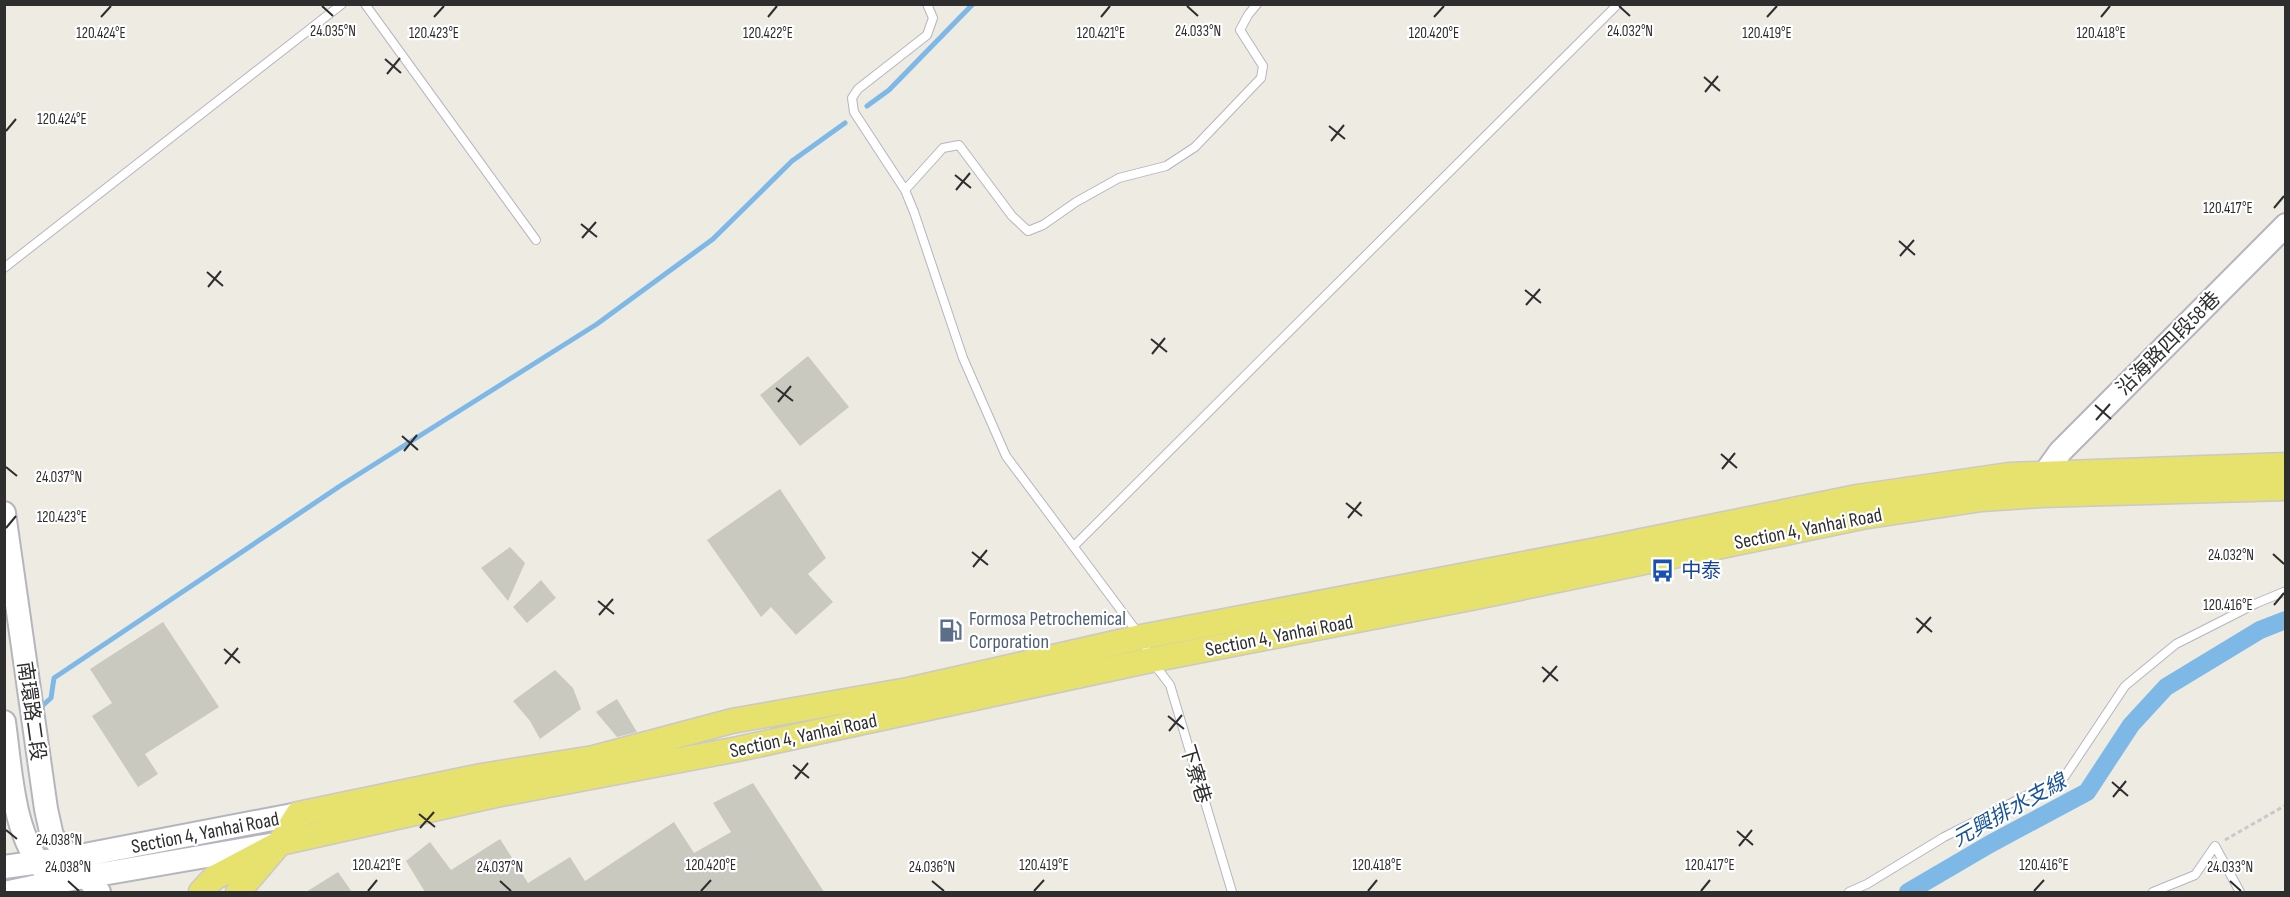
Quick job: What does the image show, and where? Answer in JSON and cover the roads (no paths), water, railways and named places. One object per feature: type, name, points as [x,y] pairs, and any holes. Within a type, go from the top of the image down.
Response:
[{"type":"main road","name":"Section 4, Yanhai Road","points":[[280,843],[298,814],[481,776],[593,758],[732,721],[908,690],[1142,637],[1658,548],[1982,499],[2043,484],[2286,465]]},
{"type":"main road","name":"Section 4, Yanhai Road","points":[[2043,484],[2286,488]]},
{"type":"main road","name":"Section 4, Yanhai Road","points":[[280,843],[496,795],[760,744],[1151,660],[1476,597],[1658,548]]},
{"type":"main road","points":[[201,892],[213,878],[280,843]]},
{"type":"main road","points":[[238,892],[280,843]]},
{"type":"street","name":"沿海路四段58巷","points":[[2043,484],[2068,444],[2286,225]]},
{"type":"street","name":"南環路二段","points":[[4,513],[46,809],[52,836],[93,885]]},
{"type":"street","name":"南環路二段","points":[[4,722],[18,817],[37,862],[61,887]]},
{"type":"street","name":"Section 4, Yanhai Road","points":[[4,867],[69,858],[298,814]]},
{"type":"street","name":"Section 4, Yanhai Road","points":[[9,892],[93,885],[280,843]]},
{"type":"lane","points":[[4,268],[342,4]]},
{"type":"lane","points":[[365,4],[536,240]]},
{"type":"lane","name":"下寮巷","points":[[927,4],[933,18],[927,35],[858,89],[852,99],[854,112],[905,190],[915,212],[963,358],[1006,456],[1142,637],[1151,660],[1170,685],[1232,892]]},
{"type":"lane","points":[[905,190],[943,148],[959,145],[1012,216],[1028,231],[1043,225],[1076,202],[1119,178],[1166,166],[1195,147],[1261,78],[1263,66],[1240,30],[1257,4]]},
{"type":"lane","points":[[1074,546],[1618,4]]},
{"type":"lane","points":[[1849,892],[1867,884],[1944,837],[2065,776],[2125,686],[2176,644],[2286,591]]},
{"type":"lane","points":[[2153,892],[2195,875],[2215,846],[2240,892]]},
{"type":"waterway","points":[[867,106],[889,90],[973,4]]},
{"type":"waterway","points":[[41,707],[51,698],[54,678],[340,486],[597,324],[713,239],[792,161],[845,123]]},
{"type":"waterway","name":"元興排水支線","points":[[1908,892],[1990,844],[2087,792],[2131,725],[2166,687],[2260,630],[2286,620]]},
{"type":"place","name":"中泰","points":[[1663,570]]},
{"type":"place","name":"Formosa Petrochemical Corporation","points":[[951,630]]}]
